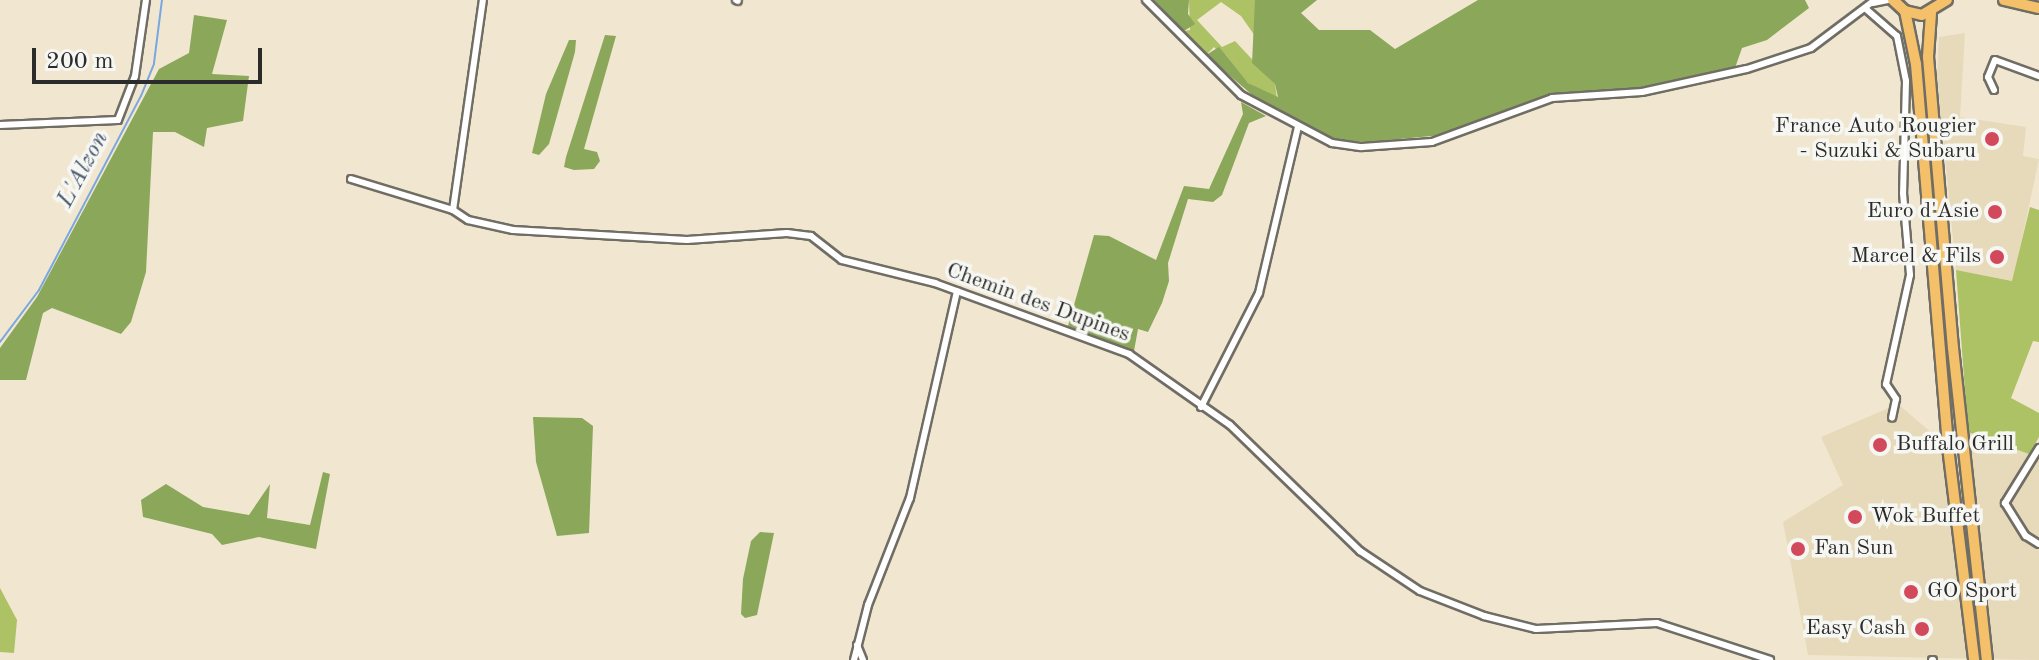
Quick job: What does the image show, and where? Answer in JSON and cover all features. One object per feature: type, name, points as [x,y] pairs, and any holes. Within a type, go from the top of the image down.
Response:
[{"type":"main road","points":[[1890,0],[1905,11],[1931,13],[1947,0]]},
{"type":"main road","points":[[2004,0],[2033,5]]},
{"type":"main road","points":[[1905,11],[1916,64],[1949,462],[1974,660]]},
{"type":"main road","points":[[1931,13],[1928,57],[1953,348],[1987,660]]},
{"type":"street","points":[[0,125],[118,120],[135,76],[146,0]]},
{"type":"street","points":[[453,210],[483,0]]},
{"type":"street","points":[[1146,0],[1241,95],[1332,143],[1362,147],[1432,142],[1552,98],[1642,92],[1747,69],[1811,48],[1874,1],[1890,0]]},
{"type":"street","points":[[1866,9],[1897,36],[1906,81],[1903,193],[1910,275],[1886,384],[1896,399],[1892,418]]},
{"type":"street","points":[[1994,90],[1988,77],[1995,60],[2039,76]]},
{"type":"street","points":[[1201,407],[1259,293],[1298,127]]},
{"type":"street","name":"Chemin des Dupines","points":[[351,179],[453,210],[468,220],[513,230],[687,240],[797,233],[817,240],[842,260],[957,291],[1129,354],[1230,425],[1380,568],[1420,591],[1484,616],[1536,629],[1657,623],[1770,660]]},
{"type":"street","points":[[854,660],[856,642],[910,498],[957,291]]},
{"type":"street","points":[[2039,448],[2005,503],[2026,536],[2039,544]]},
{"type":"street","points":[[856,642],[863,660]]},
{"type":"shaded area","points":[[1965,33],[1960,117],[2026,127],[2023,156],[2039,159],[2013,281],[1956,270],[1937,76],[1939,37]]},
{"type":"shaded area","points":[[1898,404],[1940,440],[1968,432],[2039,453],[2039,660],[1808,655],[1783,522],[1843,485],[1821,437]]},
{"type":"green space","points":[[1154,0],[1189,0],[1188,14],[1195,24],[1184,31]]},
{"type":"green space","points":[[1189,0],[1255,0],[1255,36],[1241,16],[1221,2],[1197,20],[1222,47],[1235,41],[1275,84],[1277,99],[1248,83],[1214,47],[1206,55],[1184,31],[1190,30]]},
{"type":"green space","points":[[1255,0],[1317,0],[1301,13],[1319,30],[1370,30],[1395,49],[1478,0],[1805,0],[1809,8],[1767,40],[1742,48],[1735,68],[1646,88],[1547,96],[1442,135],[1368,142],[1339,141],[1258,100],[1206,55],[1219,47],[1248,83],[1278,97],[1275,84],[1252,63]]},
{"type":"green space","points":[[194,15],[227,20],[212,74],[249,76],[243,121],[207,128],[204,147],[175,132],[153,132],[146,272],[131,322],[121,334],[52,308],[43,313],[26,380],[0,380],[0,348],[37,297],[159,69],[189,53]]},
{"type":"green space","points":[[605,35],[616,36],[584,149],[597,152],[600,161],[594,169],[574,170],[564,167],[566,157]]},
{"type":"green space","points":[[569,40],[576,40],[575,52],[549,144],[539,155],[532,153],[546,94]]},
{"type":"green space","points":[[1241,102],[1266,116],[1249,123],[1222,195],[1213,202],[1188,199],[1168,263],[1169,281],[1162,303],[1148,332],[1138,329],[1134,351],[1068,326],[1094,235],[1109,236],[1156,260],[1184,186],[1209,189],[1243,114]]},
{"type":"green space","points":[[2030,207],[2039,210],[2039,342],[2033,341],[2011,398],[2039,413],[2039,437],[2029,454],[1968,432],[1956,270],[2012,281]]},
{"type":"green space","points":[[533,417],[582,418],[593,426],[589,533],[557,536],[536,462]]},
{"type":"green space","points":[[323,472],[330,474],[316,549],[259,537],[222,545],[212,534],[143,517],[141,500],[166,484],[203,507],[249,515],[270,484],[267,518],[310,525]]},
{"type":"green space","points":[[760,532],[774,533],[757,615],[745,618],[741,614],[743,579],[751,541]]},
{"type":"green space","points":[[0,588],[17,620],[14,653],[0,652]]},
{"type":"waterway","name":"L'Alzon","points":[[0,342],[39,290],[141,96],[154,63],[162,0]]},
{"type":"place","name":"France Auto Rougier - Suzuki & Subaru","points":[[1992,139]]},
{"type":"place","name":"Euro d'Asie","points":[[1995,212]]},
{"type":"place","name":"Marcel & Fils","points":[[1997,257]]},
{"type":"place","name":"Buffalo Grill","points":[[1880,445]]},
{"type":"place","name":"Wok Buffet","points":[[1855,517]]},
{"type":"place","name":"Fan Sun","points":[[1798,549]]},
{"type":"place","name":"GO Sport","points":[[1911,592]]},
{"type":"place","name":"Easy Cash","points":[[1922,629]]}]
